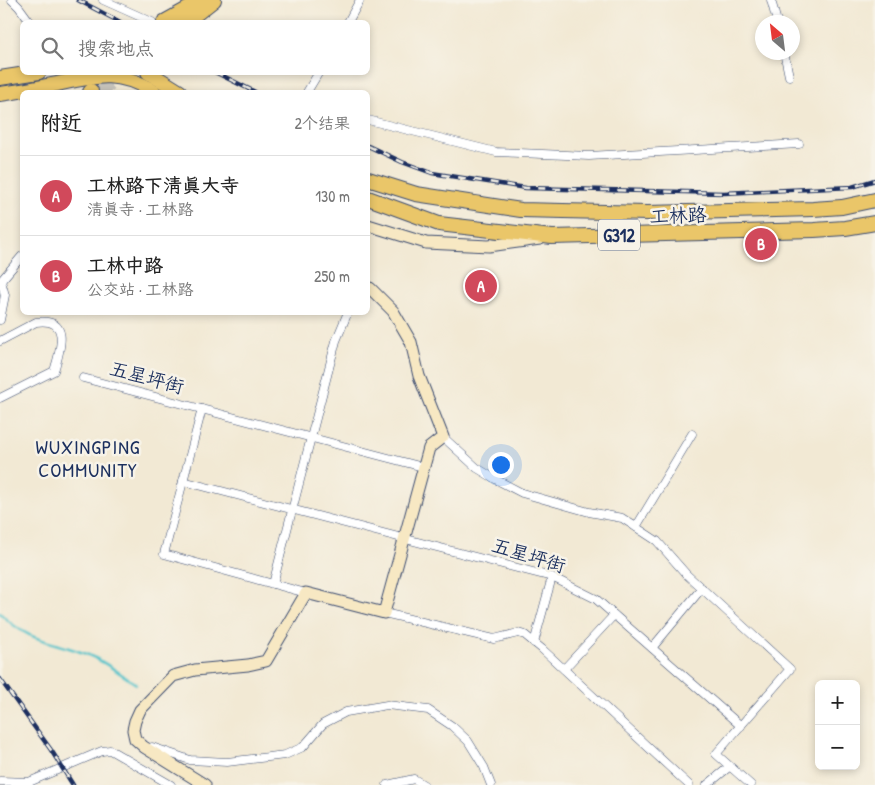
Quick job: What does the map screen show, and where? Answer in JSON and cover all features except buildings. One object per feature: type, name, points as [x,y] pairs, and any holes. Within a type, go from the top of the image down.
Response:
[{"type":"highway","points":[[189,20],[214,0]]},
{"type":"highway","points":[[198,20],[220,0]]},
{"type":"highway","points":[[167,20],[195,4]]},
{"type":"highway","points":[[175,20],[195,4]]},
{"type":"highway","points":[[0,78],[20,75]]},
{"type":"highway","points":[[153,75],[177,90]]},
{"type":"highway","points":[[28,90],[90,77],[115,76],[140,83],[151,90]]},
{"type":"highway","points":[[126,78],[134,90]]},
{"type":"highway","points":[[0,94],[20,91]]},
{"type":"highway","name":"工林路","points":[[370,180],[416,194],[522,210],[648,213],[813,209],[842,207],[875,200]]},
{"type":"highway","name":"工林路","points":[[370,199],[439,224],[552,237],[814,230],[845,228],[875,223]]},
{"type":"street","points":[[12,0],[29,20]]},
{"type":"street","points":[[103,0],[148,20]]},
{"type":"street","points":[[349,20],[360,0]]},
{"type":"street","points":[[771,0],[775,15]]},
{"type":"street","points":[[786,60],[789,76]]},
{"type":"street","points":[[307,90],[317,75]]},
{"type":"street","points":[[370,120],[496,152],[589,156],[799,144]]},
{"type":"street","points":[[370,226],[426,243],[489,246],[552,237]]},
{"type":"street","points":[[0,320],[5,295],[0,282],[20,258]]},
{"type":"street","points":[[370,288],[393,311],[411,342],[419,376],[443,437],[478,468],[522,493],[589,512],[622,518],[636,527],[657,542],[686,574],[790,669],[716,754],[751,785]]},
{"type":"street","points":[[273,584],[336,341],[347,315]]},
{"type":"street","points":[[0,341],[36,322],[42,321],[49,322],[59,331],[62,343],[54,371],[0,398]]},
{"type":"street","name":"五星坪街","points":[[82,378],[423,467]]},
{"type":"street","name":"五星坪街","points":[[202,410],[164,554],[306,593],[494,639],[506,638],[518,633],[525,635],[689,785]]},
{"type":"street","points":[[636,527],[692,434]]},
{"type":"street","points":[[384,613],[428,448],[443,437]]},
{"type":"street","name":"五星坪街","points":[[183,481],[552,577],[596,599],[741,726]]},
{"type":"street","points":[[534,643],[552,577]]},
{"type":"street","points":[[652,648],[702,588]]},
{"type":"street","points":[[205,785],[144,747],[135,739],[133,730],[140,710],[173,676],[195,670],[248,666],[266,661],[306,593]]},
{"type":"street","points":[[564,670],[614,615]]},
{"type":"street","points":[[135,739],[160,751],[190,760],[227,762],[285,755],[303,747],[323,724],[346,712],[387,705],[428,710],[452,726],[468,741],[484,767],[491,785]]},
{"type":"street","points":[[0,781],[29,782],[102,751],[110,750],[171,785]]},
{"type":"street","points":[[707,785],[729,767]]},
{"type":"street","points":[[387,785],[414,779],[424,785]]},
{"type":"waterway","points":[[0,613],[11,623],[33,637],[93,657],[136,684]]},
{"type":"tunnel","points":[[102,90],[121,75]]},
{"type":"railway","points":[[78,0],[116,20]]},
{"type":"railway","points":[[221,75],[251,90]]},
{"type":"railway","points":[[370,147],[432,173],[526,188],[724,193],[852,187],[875,180]]},
{"type":"railway","points":[[0,679],[51,750],[73,785]]},
{"type":"place","name":"工林中路","points":[[761,244]]},
{"type":"place","name":"工林路下清真大寺","points":[[481,286]]},
{"type":"district","name":"WUXINGPING COMMUNITY","points":[[88,458]]}]
